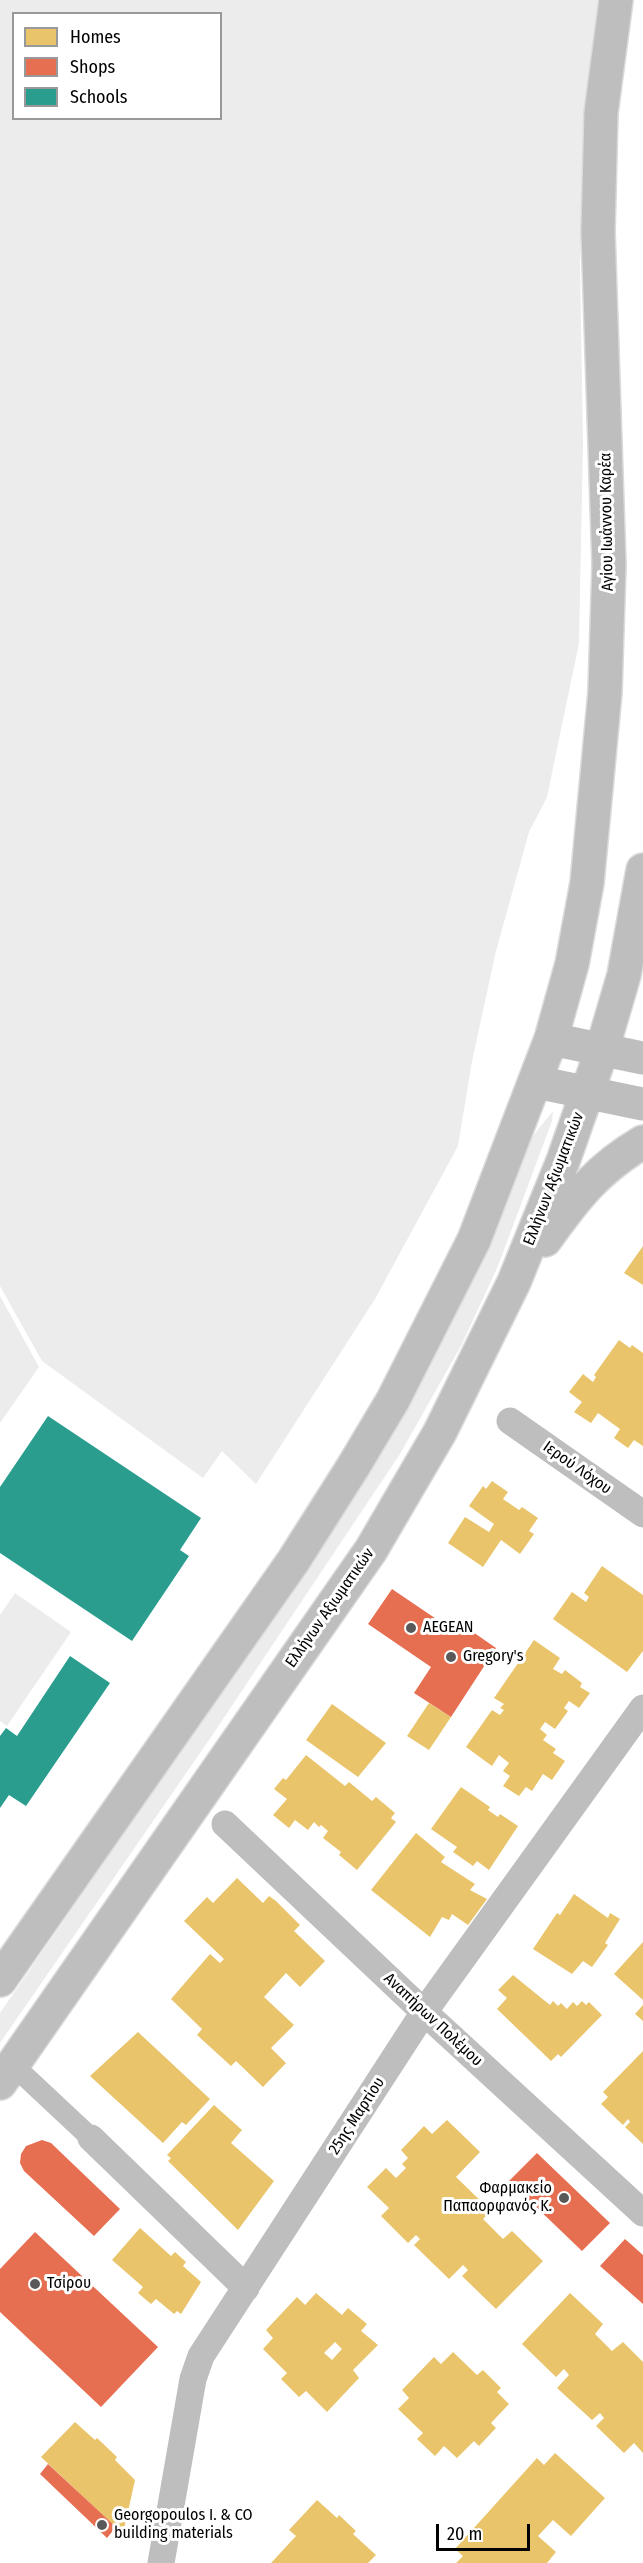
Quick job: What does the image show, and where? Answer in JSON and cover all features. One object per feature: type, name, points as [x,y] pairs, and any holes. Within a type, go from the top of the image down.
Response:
[{"type":"main road","name":"Αγίου Ιωάννου Καρέα","points":[[536,1082],[572,964],[587,883],[605,692],[609,565],[598,220],[601,113],[616,0]]},
{"type":"main road","points":[[586,1093],[602,1050],[624,975],[642,895]]},
{"type":"main road","points":[[551,1039],[643,1058]]},
{"type":"main road","points":[[0,1980],[294,1560],[393,1400],[474,1240],[536,1082],[643,1104]]},
{"type":"main road","name":"Ελλήνων Αξιωματικών","points":[[7,2074],[371,1550],[440,1432],[514,1282],[543,1211],[586,1093]]},
{"type":"main road","points":[[514,1282],[589,1181],[623,1154],[643,1142]]},
{"type":"street","name":"Ιερού Λόχου","points":[[510,1421],[643,1514]]},
{"type":"street","name":"25ης Μαρτίου","points":[[161,2563],[196,2366],[201,2356],[424,2012],[643,1708]]},
{"type":"street","name":"Αναπήρων Πολέμου","points":[[225,1824],[424,2012],[643,2213]]},
{"type":"street","points":[[7,2074],[91,2138],[246,2288]]},
{"type":"shaded area","points":[[0,0],[602,0],[588,75],[580,262],[583,442],[579,643],[547,797],[529,832],[496,951],[472,1061],[458,1146],[375,1299],[256,1484],[222,1451],[203,1478],[42,1361],[0,1286]]},
{"type":"shaded area","points":[[553,1111],[552,1121],[498,1266],[461,1346],[400,1454],[209,1740],[0,2043],[0,2013],[271,1620],[393,1430],[424,1377],[476,1272],[531,1138]]},
{"type":"shaded area","points":[[0,1296],[39,1367],[0,1423]]},
{"type":"shaded area","points":[[15,1593],[71,1632],[7,1726],[0,1721],[0,1615]]},
{"type":"building: Homes","points":[[643,1246],[643,1285],[624,1273]]},
{"type":"building: Homes","points":[[619,1340],[643,1353],[643,1446],[634,1440],[628,1448],[614,1438],[620,1429],[598,1413],[591,1423],[574,1412],[582,1402],[569,1392],[583,1374],[593,1382],[596,1377],[594,1375]]},
{"type":"building: Homes","points":[[492,1481],[508,1492],[503,1499],[519,1510],[522,1507],[538,1518],[529,1531],[534,1534],[520,1554],[501,1540],[483,1567],[448,1543],[465,1517],[489,1532],[494,1524],[469,1506],[483,1486],[486,1489]]},
{"type":"building: Homes","points":[[602,1566],[643,1595],[643,1651],[627,1672],[553,1619],[572,1592],[586,1602],[589,1597],[584,1593]]},
{"type":"building: Homes","points":[[534,1640],[560,1658],[553,1669],[562,1674],[565,1670],[582,1683],[580,1687],[590,1693],[579,1708],[569,1701],[564,1708],[568,1711],[555,1729],[545,1722],[540,1729],[547,1735],[543,1740],[556,1749],[553,1753],[565,1761],[552,1780],[543,1774],[532,1791],[526,1787],[519,1796],[503,1786],[510,1776],[503,1771],[509,1763],[499,1755],[492,1766],[466,1747],[492,1710],[500,1715],[504,1710],[500,1708],[504,1704],[494,1698]]},
{"type":"building: Homes","points":[[429,1703],[451,1717],[429,1750],[407,1736]]},
{"type":"building: Homes","points":[[332,1704],[386,1743],[358,1777],[306,1740]]},
{"type":"building: Homes","points":[[306,1755],[345,1786],[349,1782],[372,1801],[376,1797],[395,1813],[391,1818],[396,1822],[357,1870],[339,1855],[341,1852],[323,1838],[328,1831],[321,1825],[319,1827],[314,1822],[308,1830],[295,1820],[289,1828],[273,1815],[287,1799],[274,1789],[283,1778],[286,1780]]},
{"type":"building: Homes","points":[[461,1787],[490,1807],[488,1810],[498,1817],[500,1814],[518,1826],[489,1870],[477,1861],[473,1866],[453,1852],[457,1847],[431,1829]]},
{"type":"building: Homes","points":[[416,1833],[445,1857],[441,1862],[475,1884],[470,1890],[487,1899],[468,1925],[452,1914],[449,1920],[442,1917],[430,1937],[371,1890]]},
{"type":"building: Homes","points":[[237,1878],[263,1903],[269,1896],[276,1901],[300,1925],[294,1931],[325,1961],[300,1987],[286,1973],[264,1997],[294,2025],[271,2048],[286,2063],[263,2087],[236,2061],[231,2066],[197,2035],[202,2029],[171,1999],[210,1954],[220,1963],[224,1959],[184,1921],[207,1897],[213,1903]]},
{"type":"building: Homes","points":[[574,1894],[608,1918],[610,1913],[620,1919],[605,1943],[608,1945],[592,1967],[583,1961],[572,1974],[533,1949],[557,1913],[560,1915]]},
{"type":"building: Homes","points":[[643,1942],[643,2000],[614,1974]]},
{"type":"building: Homes","points":[[513,1975],[550,2005],[553,2001],[558,2006],[561,2003],[567,2009],[573,2002],[577,2006],[582,2001],[586,2005],[589,2002],[602,2015],[561,2057],[558,2054],[551,2061],[497,2009],[507,1998],[498,1990]]},
{"type":"building: Homes","points":[[643,2005],[643,2021],[635,2014]]},
{"type":"building: Homes","points":[[138,2032],[210,2099],[186,2125],[182,2122],[163,2143],[90,2076]]},
{"type":"building: Homes","points":[[643,2051],[643,2144],[625,2127],[630,2122],[628,2119],[623,2125],[601,2104],[608,2097],[603,2092]]},
{"type":"building: Homes","points":[[214,2105],[242,2130],[231,2143],[274,2181],[238,2230],[168,2161],[171,2158],[167,2155]]},
{"type":"building: Homes","points":[[447,2120],[480,2152],[456,2177],[491,2211],[483,2219],[503,2239],[512,2231],[543,2261],[496,2309],[462,2276],[468,2270],[463,2265],[449,2279],[414,2245],[420,2239],[416,2235],[408,2243],[381,2216],[389,2208],[367,2187],[386,2168],[396,2178],[406,2168],[402,2164],[408,2158],[401,2150],[424,2126],[432,2134]]},
{"type":"building: Homes","points":[[140,2228],[171,2256],[175,2252],[186,2262],[183,2266],[201,2282],[181,2314],[177,2311],[174,2314],[156,2299],[151,2304],[138,2293],[143,2287],[112,2260]]},
{"type":"building: Homes","points":[[316,2293],[342,2315],[348,2308],[367,2324],[361,2331],[378,2345],[353,2370],[359,2378],[327,2412],[306,2391],[299,2397],[281,2379],[287,2373],[263,2349],[273,2338],[266,2330],[297,2297],[305,2305]],"holes":[[[335,2342],[342,2349],[332,2360],[324,2353]]]},
{"type":"building: Homes","points":[[570,2293],[603,2324],[595,2334],[612,2351],[623,2342],[643,2362],[643,2453],[634,2443],[624,2453],[596,2426],[604,2418],[600,2413],[592,2420],[557,2388],[569,2375],[564,2369],[556,2377],[522,2344]]},
{"type":"building: Homes","points":[[453,2352],[477,2375],[483,2370],[501,2388],[497,2392],[509,2404],[491,2423],[496,2428],[479,2446],[474,2441],[457,2458],[444,2446],[435,2456],[417,2439],[423,2433],[398,2409],[409,2398],[402,2390],[434,2357],[441,2364]]},
{"type":"building: Homes","points":[[75,2422],[117,2457],[115,2460],[135,2480],[123,2534],[41,2457]]},
{"type":"building: Homes","points":[[555,2453],[605,2498],[571,2536],[553,2520],[538,2536],[556,2552],[547,2563],[456,2563],[463,2556],[455,2549],[537,2458],[544,2465]]},
{"type":"building: Homes","points":[[317,2500],[337,2518],[339,2515],[356,2531],[353,2534],[376,2555],[368,2563],[271,2563],[296,2536],[289,2530]]},
{"type":"building: Shops","points":[[392,1589],[454,1631],[460,1623],[496,1648],[451,1717],[414,1693],[431,1667],[368,1624]]},
{"type":"building: Shops","points":[[42,2140],[51,2143],[120,2209],[94,2236],[24,2171],[20,2163],[21,2154],[26,2146]]},
{"type":"building: Shops","points":[[537,2153],[610,2223],[582,2251],[509,2181]]},
{"type":"building: Shops","points":[[35,2232],[158,2347],[101,2407],[0,2312],[0,2269]]},
{"type":"building: Shops","points":[[625,2239],[643,2255],[643,2304],[600,2266]]},
{"type":"building: Shops","points":[[48,2464],[116,2527],[107,2538],[40,2474]]},
{"type":"building: Schools","points":[[48,1416],[201,1518],[180,1550],[189,1556],[132,1641],[0,1553],[0,1487]]},
{"type":"building: Schools","points":[[70,1656],[110,1683],[26,1806],[9,1795],[0,1808],[0,1736],[6,1728],[17,1736]]},
{"type":"place","name":"AEGEAN","points":[[411,1628]]},
{"type":"place","name":"Gregory's","points":[[451,1657]]},
{"type":"place","name":"Φαρμακείο Παπαορφανός Κ.","points":[[564,2198]]},
{"type":"place","name":"Τσίρου","points":[[35,2284]]},
{"type":"place","name":"Georgopoulos I. & CO building materials","points":[[102,2525]]}]
